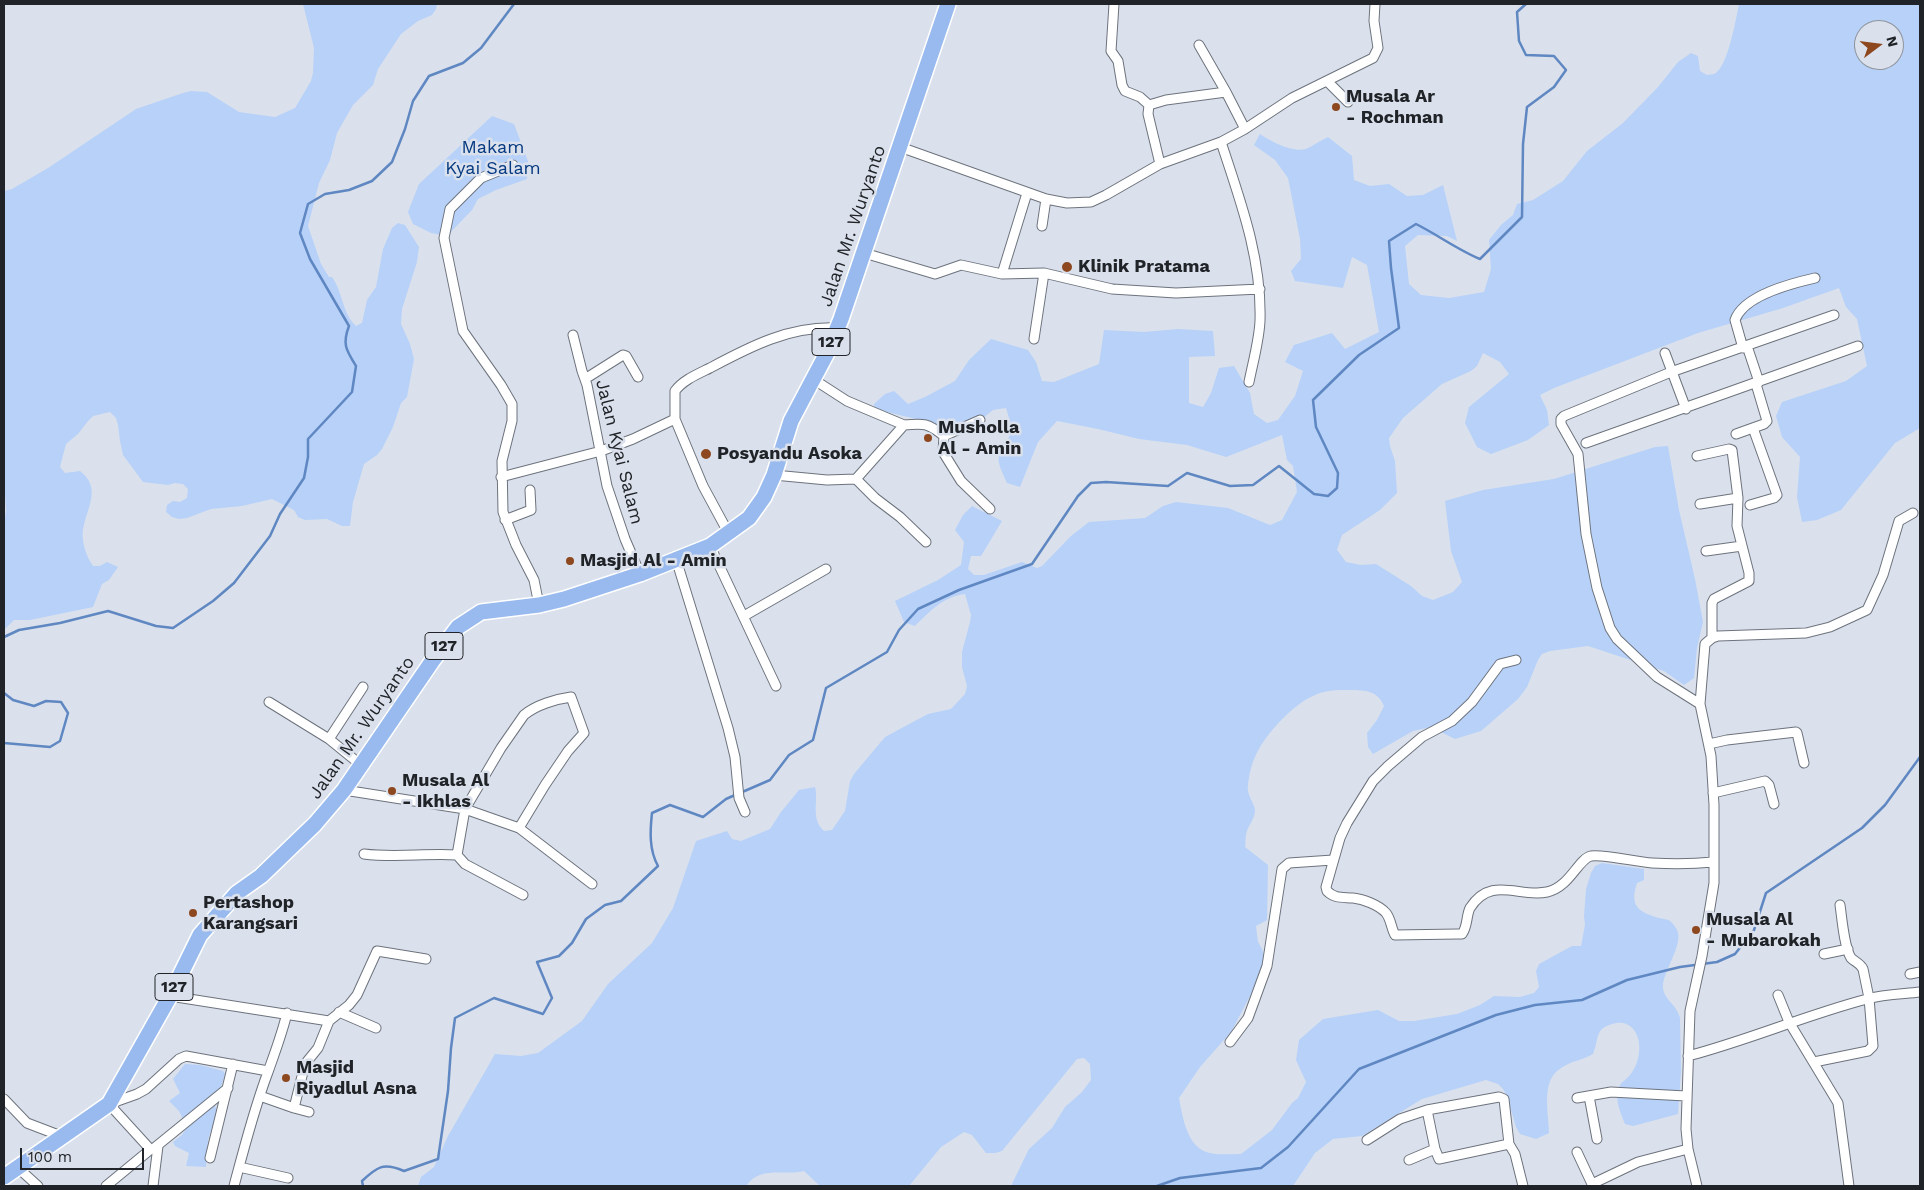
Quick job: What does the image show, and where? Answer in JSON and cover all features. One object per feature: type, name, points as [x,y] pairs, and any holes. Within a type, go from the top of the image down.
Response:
[{"type":"main road","name":"Jalan Mr. Wuryanto","points":[[4,1177],[109,1104],[170,996],[200,935],[237,893],[261,876],[316,824],[344,790],[433,660],[458,627],[482,612],[540,605],[584,594],[640,574],[710,546],[729,534],[756,510],[774,475],[791,421],[837,328],[948,4]]},
{"type":"street","points":[[1114,4],[1111,51],[1118,61],[1122,85],[1125,91],[1140,97],[1149,105]]},
{"type":"street","points":[[900,147],[1046,199],[1068,203],[1091,202],[1160,164],[1221,142],[1245,129],[1292,98],[1374,58],[1378,48],[1374,21],[1375,4]]},
{"type":"street","points":[[1199,45],[1245,129]]},
{"type":"street","points":[[1328,82],[1348,102]]},
{"type":"street","points":[[1149,105],[1166,100],[1226,92]]},
{"type":"street","points":[[1149,105],[1148,114],[1160,164]]},
{"type":"street","points":[[1221,142],[1255,253],[1260,289],[1258,335],[1249,382]]},
{"type":"street","points":[[513,165],[481,178],[450,209],[444,238],[463,331],[512,404],[512,421],[502,461],[503,512],[516,545],[534,580],[540,605]]},
{"type":"street","points":[[1002,274],[1027,193]]},
{"type":"street","points":[[1042,226],[1046,199]]},
{"type":"street","points":[[864,253],[935,274],[961,266],[1002,274],[1044,273],[1112,289],[1176,293],[1260,289]]},
{"type":"street","points":[[1034,339],[1044,273]]},
{"type":"street","points":[[1736,434],[1767,421],[1758,383],[1735,320],[1744,307],[1758,298],[1778,289],[1815,278]]},
{"type":"street","points":[[1700,704],[1657,677],[1617,639],[1610,628],[1598,588],[1586,534],[1578,454],[1561,424],[1561,420],[1564,416],[1671,372],[1834,315]]},
{"type":"street","points":[[729,534],[703,486],[675,419],[675,391],[690,378],[771,338],[801,330],[837,328]]},
{"type":"street","name":"Jalan Kyai Salam","points":[[573,335],[602,451],[607,486],[625,539],[640,574]]},
{"type":"street","points":[[1586,443],[1686,409],[1858,346]]},
{"type":"street","points":[[1665,353],[1686,409]]},
{"type":"street","points":[[585,379],[623,355],[626,356],[638,377]]},
{"type":"street","points":[[813,379],[847,401],[904,425],[926,424],[932,426],[944,436]]},
{"type":"street","points":[[501,476],[602,451],[675,419]]},
{"type":"street","points":[[944,436],[980,420]]},
{"type":"street","points":[[774,475],[827,480],[856,478],[904,425]]},
{"type":"street","points":[[1750,505],[1774,498],[1777,495],[1753,428]]},
{"type":"street","points":[[944,436],[943,452],[961,481],[990,509]]},
{"type":"street","points":[[1697,456],[1732,450],[1738,498],[1737,526],[1750,573],[1749,581],[1714,599],[1712,603],[1712,638]]},
{"type":"street","points":[[856,478],[874,498],[900,517],[926,542]]},
{"type":"street","points":[[505,520],[531,510],[530,490]]},
{"type":"street","points":[[1700,504],[1738,498]]},
{"type":"street","points":[[1697,1186],[1688,1149],[1686,1096],[1690,1010],[1702,956],[1714,884],[1713,793],[1709,744],[1700,704],[1705,644],[1718,636],[1806,633],[1830,627],[1867,610],[1883,575],[1899,521],[1913,513]]},
{"type":"street","points":[[710,546],[776,686]]},
{"type":"street","points":[[1706,551],[1742,546]]},
{"type":"street","points":[[676,559],[736,757],[738,794],[745,812]]},
{"type":"street","points":[[744,616],[826,569]]},
{"type":"street","points":[[1516,660],[1500,664],[1472,702],[1452,721],[1422,737],[1373,781],[1347,823],[1333,860],[1327,891],[1331,895],[1342,899],[1354,898],[1364,900],[1384,911],[1395,934],[1400,936],[1462,934],[1465,930],[1469,910],[1482,895],[1505,889],[1531,892],[1552,890],[1573,875],[1584,860],[1589,857],[1600,856],[1652,863],[1713,862]]},
{"type":"street","points":[[329,739],[363,687]]},
{"type":"street","points":[[456,855],[465,809],[501,748],[524,716],[529,711],[548,702],[571,697],[574,700],[584,733],[568,751],[544,785],[519,828]]},
{"type":"street","points":[[269,702],[329,739],[361,765]]},
{"type":"street","points":[[1709,744],[1727,740],[1796,732],[1804,763]]},
{"type":"street","points":[[1713,793],[1765,781],[1769,785],[1774,804]]},
{"type":"street","points":[[344,790],[465,809],[519,828],[570,865],[592,884]]},
{"type":"street","points":[[364,854],[382,856],[456,855],[465,864],[523,895]]},
{"type":"street","points":[[1230,1042],[1248,1018],[1267,966],[1282,869],[1289,863],[1333,860]]},
{"type":"street","points":[[1814,1062],[1868,1051],[1871,1049],[1873,1041],[1869,998],[1863,968],[1861,964],[1851,958],[1840,905]]},
{"type":"street","points":[[1824,954],[1848,949]]},
{"type":"street","points":[[294,1108],[305,1064],[318,1048],[329,1021],[349,1005],[357,995],[378,951],[426,959]]},
{"type":"street","points":[[1910,974],[1920,972]]},
{"type":"street","points":[[1688,1056],[1723,1047],[1789,1022],[1869,998],[1920,992]]},
{"type":"street","points":[[1778,995],[1789,1022],[1839,1106],[1844,1160],[1849,1186]]},
{"type":"street","points":[[170,996],[329,1021]]},
{"type":"street","points":[[339,1012],[376,1028]]},
{"type":"street","points":[[234,1186],[260,1096],[280,1040],[287,1013]]},
{"type":"street","points":[[153,1186],[155,1148],[109,1104],[137,1094],[179,1058],[186,1056],[268,1071]]},
{"type":"street","points":[[210,1158],[233,1064]]},
{"type":"street","points":[[106,1186],[228,1088]]},
{"type":"street","points":[[1577,1098],[1611,1092],[1686,1096]]},
{"type":"street","points":[[260,1096],[309,1112]]},
{"type":"street","points":[[1589,1096],[1597,1139]]},
{"type":"street","points":[[1366,1140],[1400,1119],[1427,1110],[1500,1097],[1504,1099],[1509,1144],[1515,1154],[1523,1186]]},
{"type":"street","points":[[4,1099],[27,1123],[62,1136]]},
{"type":"street","points":[[1427,1110],[1435,1149],[1439,1159],[1509,1144]]},
{"type":"street","points":[[1409,1160],[1435,1149]]},
{"type":"street","points":[[1577,1152],[1592,1185],[1638,1162],[1688,1149]]},
{"type":"street","points":[[17,1167],[38,1186]]},
{"type":"street","points":[[239,1167],[288,1178]]},
{"type":"green space","points":[[303,4],[437,4],[432,15],[418,21],[401,34],[378,69],[373,85],[353,105],[337,133],[330,160],[319,183],[308,226],[321,264],[329,277],[332,277],[336,283],[345,309],[356,326],[362,323],[367,300],[376,287],[383,249],[392,228],[398,223],[405,225],[419,247],[417,262],[402,309],[401,324],[414,359],[407,397],[401,403],[393,427],[382,449],[364,464],[353,502],[350,526],[342,526],[327,519],[305,520],[298,517],[294,510],[272,499],[242,506],[211,509],[187,518],[179,519],[172,517],[166,512],[167,505],[173,501],[180,502],[187,498],[188,489],[183,484],[175,483],[168,485],[143,482],[123,455],[116,418],[110,412],[93,416],[78,434],[66,444],[60,467],[65,473],[80,471],[87,477],[90,484],[92,491],[83,529],[83,538],[90,562],[93,566],[100,566],[107,562],[118,567],[109,580],[102,584],[93,607],[30,620],[14,620],[4,630],[4,524],[6,511],[4,479],[4,191],[12,189],[48,168],[136,109],[183,93],[191,91],[207,92],[239,112],[275,117],[295,108],[311,81],[313,73],[314,48]]},
{"type":"green space","points":[[1739,4],[1920,4],[1920,428],[1895,443],[1841,510],[1817,520],[1802,522],[1797,497],[1800,457],[1782,437],[1776,416],[1782,402],[1846,381],[1867,366],[1857,319],[1846,307],[1839,288],[1783,308],[1698,333],[1554,388],[1540,395],[1547,410],[1549,425],[1528,440],[1491,454],[1477,447],[1465,423],[1469,407],[1509,374],[1500,362],[1483,353],[1477,366],[1471,371],[1442,384],[1403,418],[1389,438],[1395,461],[1397,493],[1380,510],[1342,535],[1337,550],[1346,562],[1361,565],[1376,564],[1411,586],[1422,596],[1433,600],[1453,592],[1462,582],[1451,551],[1445,501],[1483,490],[1554,479],[1655,447],[1668,446],[1679,510],[1703,622],[1697,648],[1694,678],[1684,685],[1664,671],[1588,646],[1550,651],[1542,654],[1538,660],[1527,687],[1518,699],[1481,731],[1455,739],[1431,727],[1413,731],[1373,754],[1368,747],[1367,733],[1377,720],[1384,706],[1375,694],[1361,690],[1331,691],[1317,694],[1298,705],[1275,726],[1263,742],[1250,771],[1248,792],[1255,810],[1246,833],[1245,847],[1268,865],[1267,920],[1256,926],[1258,942],[1264,955],[1263,963],[1250,996],[1231,1032],[1200,1067],[1179,1098],[1188,1134],[1197,1146],[1211,1153],[1241,1154],[1272,1130],[1292,1103],[1298,1098],[1306,1082],[1296,1060],[1299,1040],[1323,1019],[1378,1010],[1399,1021],[1414,1021],[1457,1014],[1480,1005],[1494,996],[1520,997],[1534,993],[1539,987],[1536,971],[1539,964],[1572,946],[1581,946],[1585,925],[1586,889],[1595,866],[1602,863],[1644,869],[1644,880],[1637,883],[1635,903],[1641,911],[1669,920],[1677,930],[1678,942],[1664,979],[1663,990],[1680,1018],[1681,1071],[1678,1114],[1633,1126],[1625,1124],[1617,1096],[1620,1085],[1634,1070],[1637,1063],[1639,1043],[1637,1036],[1630,1026],[1625,1023],[1618,1023],[1604,1027],[1601,1030],[1593,1054],[1561,1068],[1554,1074],[1550,1081],[1547,1098],[1549,1133],[1536,1139],[1520,1134],[1503,1089],[1498,1084],[1486,1080],[1422,1099],[1362,1136],[1333,1139],[1315,1153],[1293,1186],[1011,1186],[1029,1149],[1052,1128],[1065,1107],[1082,1092],[1091,1080],[1090,1064],[1084,1058],[1077,1059],[1002,1151],[986,1153],[972,1135],[964,1132],[941,1147],[909,1186],[820,1186],[804,1171],[765,1173],[752,1180],[746,1186],[418,1186],[421,1177],[434,1167],[448,1136],[495,1054],[521,1056],[538,1053],[582,1021],[608,984],[652,943],[673,908],[696,841],[727,831],[732,839],[741,841],[770,829],[799,790],[815,787],[817,821],[824,831],[832,830],[845,811],[850,781],[885,737],[928,714],[951,709],[965,694],[967,686],[962,667],[962,652],[971,615],[965,594],[957,595],[944,601],[931,610],[915,626],[904,622],[895,601],[938,580],[961,565],[964,542],[955,530],[963,515],[972,506],[1002,521],[981,556],[971,556],[968,569],[974,575],[984,575],[1022,562],[1037,568],[1042,566],[1071,536],[1089,522],[1145,518],[1163,506],[1176,502],[1228,508],[1270,525],[1282,520],[1297,492],[1293,466],[1287,460],[1282,435],[1226,457],[1187,445],[1139,439],[1057,421],[1038,442],[1020,487],[1007,483],[1000,467],[1000,451],[1013,431],[1006,408],[993,410],[968,430],[944,428],[925,421],[874,409],[874,404],[885,394],[894,391],[908,404],[925,397],[955,381],[969,360],[991,339],[1028,350],[1036,362],[1042,381],[1054,382],[1099,364],[1104,330],[1144,332],[1178,329],[1213,331],[1215,356],[1189,357],[1189,403],[1203,407],[1211,393],[1219,368],[1234,366],[1250,393],[1254,414],[1267,423],[1278,420],[1295,396],[1303,371],[1285,362],[1294,345],[1332,333],[1345,349],[1379,332],[1367,265],[1352,257],[1343,288],[1295,281],[1291,271],[1301,259],[1300,239],[1288,178],[1275,160],[1254,145],[1260,134],[1282,146],[1301,150],[1328,137],[1352,156],[1354,180],[1370,186],[1389,184],[1407,196],[1423,195],[1443,185],[1457,241],[1447,236],[1418,235],[1405,246],[1409,284],[1421,295],[1449,298],[1484,292],[1491,269],[1489,240],[1501,225],[1513,215],[1517,204],[1533,200],[1563,181],[1587,151],[1623,123],[1658,87],[1678,62],[1691,53],[1698,56],[1700,71],[1707,75],[1714,74],[1719,70],[1727,53]]},
{"type":"green space","name":"Makam Kyai Salam","points":[[492,116],[514,124],[528,161],[527,179],[496,190],[478,199],[472,210],[447,236],[431,233],[413,224],[408,212],[419,184]]},
{"type":"green space","points":[[185,1064],[200,1065],[223,1071],[225,1074],[215,1106],[217,1111],[208,1140],[206,1167],[186,1166],[189,1153],[175,1146],[173,1142],[182,1135],[187,1127],[179,1111],[169,1101],[180,1093],[173,1079]]},
{"type":"waterway","points":[[4,637],[19,630],[60,623],[108,611],[156,626],[173,628],[213,601],[234,583],[270,536],[280,514],[304,478],[308,457],[308,439],[352,392],[356,366],[346,347],[349,326],[310,259],[300,233],[308,204],[325,194],[349,190],[372,181],[392,162],[405,129],[413,101],[429,76],[463,63],[481,48],[514,4]]},
{"type":"waterway","points":[[740,793],[770,780],[789,755],[813,740],[826,688],[887,652],[899,630],[918,609],[959,590],[1032,564],[1078,496],[1091,483],[1106,482],[1168,486],[1187,473],[1230,486],[1253,485],[1279,466],[1314,494],[1328,496],[1337,488],[1338,473],[1316,427],[1313,400],[1359,355],[1399,328],[1389,241],[1416,224],[1480,259],[1522,217],[1523,144],[1527,107],[1554,87],[1566,70],[1554,56],[1526,55],[1519,41],[1517,12],[1526,4]]},
{"type":"waterway","points":[[4,693],[13,700],[34,706],[46,701],[61,702],[68,713],[60,741],[50,747],[4,743]]},
{"type":"waterway","points":[[1157,1186],[1180,1178],[1261,1168],[1288,1147],[1359,1069],[1496,1015],[1535,1005],[1582,1000],[1627,980],[1680,967],[1717,962],[1735,954],[1754,930],[1766,893],[1862,828],[1885,805],[1920,757]]},
{"type":"waterway","points":[[363,1186],[362,1181],[381,1167],[397,1168],[404,1171],[438,1159],[448,1091],[455,1018],[494,998],[543,1014],[552,998],[537,962],[559,956],[572,943],[586,919],[605,905],[621,901],[658,866],[652,847],[652,813],[670,805],[703,817],[726,799],[735,795]]},
{"type":"place","name":"Musala Ar - Rochman","points":[[1336,107]]},
{"type":"place","name":"Klinik Pratama","points":[[1067,267]]},
{"type":"place","name":"Musholla Al - Amin","points":[[928,438]]},
{"type":"place","name":"Posyandu Asoka","points":[[706,454]]},
{"type":"place","name":"Masjid Al - Amin","points":[[570,561]]},
{"type":"place","name":"Musala Al - Ikhlas","points":[[392,791]]},
{"type":"place","name":"Pertashop Karangsari","points":[[193,913]]},
{"type":"place","name":"Musala Al - Mubarokah","points":[[1696,930]]},
{"type":"place","name":"Masjid Riyadlul Asna","points":[[286,1078]]}]
